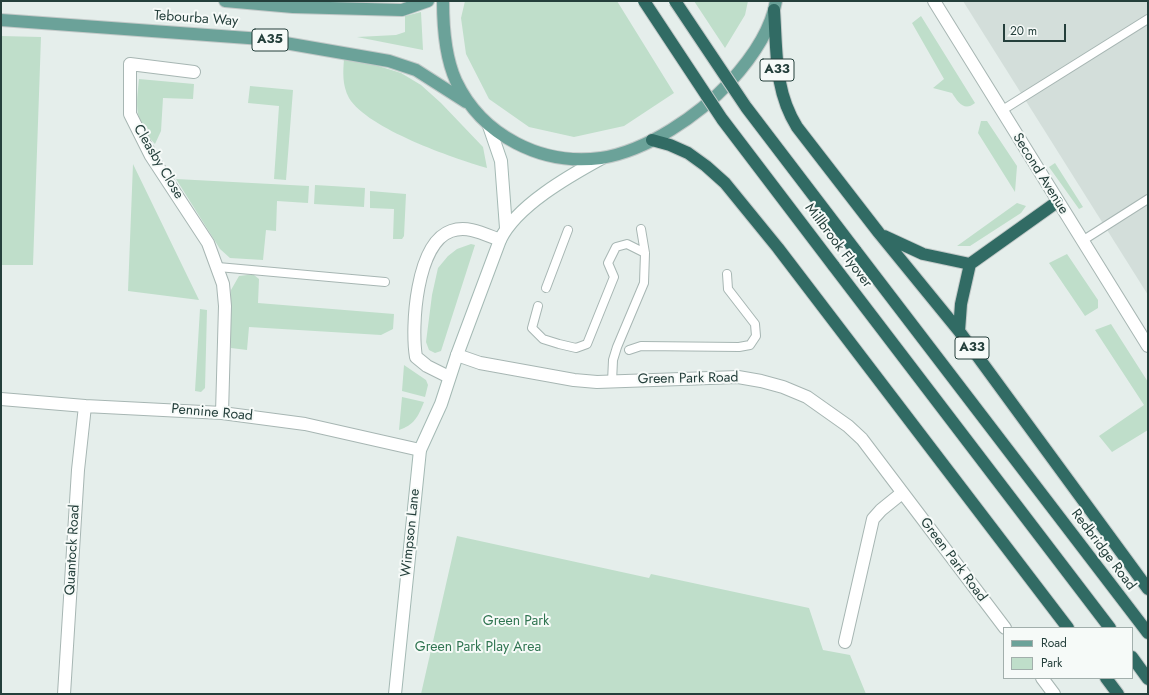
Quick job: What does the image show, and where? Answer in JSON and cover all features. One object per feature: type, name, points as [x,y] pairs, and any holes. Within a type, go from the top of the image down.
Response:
[{"type":"highway","name":"Millbrook Flyover","points":[[644,1],[722,119],[1109,627]]},
{"type":"highway","name":"Millbrook Flyover","points":[[675,1],[746,107],[1035,486]]},
{"type":"highway","name":"A33","points":[[775,5],[778,79],[787,111],[797,127],[879,233],[959,331],[1148,589]]},
{"type":"highway","points":[[652,140],[670,145],[688,153],[706,166],[725,183],[782,254],[1067,627]]},
{"type":"highway","points":[[959,331],[961,304],[970,264],[1057,202]]},
{"type":"highway","points":[[879,233],[923,254],[970,264]]},
{"type":"highway","name":"Redbridge Road","points":[[1035,486],[1148,633]]},
{"type":"highway","points":[[1133,658],[1148,679]]},
{"type":"highway","points":[[1107,679],[1118,694]]},
{"type":"main road","name":"Tebourba Way","points":[[225,1],[293,6],[366,5],[402,10],[428,1]]},
{"type":"main road","points":[[443,1],[444,27],[449,61],[456,81],[471,105],[489,126],[521,146],[540,153],[559,157],[602,158],[631,149],[652,140],[690,116],[724,89],[749,58],[762,38],[775,5]]},
{"type":"main road","name":"Tebourba Way","points":[[1,20],[262,39],[389,60],[416,70],[471,105]]},
{"type":"street","name":"Second Avenue","points":[[934,1],[1057,202],[1148,346]]},
{"type":"street","name":"Cleasby Close","points":[[194,72],[130,64],[130,114],[151,156],[208,243],[218,267],[223,284],[225,306],[222,413]]},
{"type":"street","points":[[489,126],[501,161],[506,228]]},
{"type":"street","points":[[506,228],[546,192],[602,158]]},
{"type":"street","name":"Wimpson Lane","points":[[395,694],[420,450],[441,404],[456,354],[506,228]]},
{"type":"street","points":[[449,377],[427,366],[416,357],[413,340],[419,284],[424,265],[434,244],[443,235],[451,231],[474,230],[500,240]]},
{"type":"street","name":"Green Park Road","points":[[456,354],[480,363],[567,379],[612,382],[738,377],[783,387],[807,397],[848,426],[862,439],[1004,627]]},
{"type":"street","name":"Pennine Road","points":[[1,399],[85,406],[222,413],[305,424],[420,450]]},
{"type":"street","name":"Quantock Road","points":[[64,694],[78,470],[85,406]]},
{"type":"street","points":[[845,642],[873,519],[881,510],[902,493]]},
{"type":"street","points":[[1043,679],[1054,694]]},
{"type":"lane","points":[[1001,111],[1148,19]]},
{"type":"lane","points":[[1082,241],[1148,199]]},
{"type":"lane","points":[[546,288],[568,230]]},
{"type":"lane","points":[[612,382],[613,360],[617,347],[644,282],[645,253],[641,230]]},
{"type":"lane","points":[[538,306],[532,328],[542,339],[576,348],[587,344],[614,277],[608,263],[616,247],[627,244],[645,253]]},
{"type":"lane","points":[[218,267],[385,282]]},
{"type":"lane","points":[[629,350],[642,346],[739,347],[750,345],[756,336],[755,324],[728,289],[727,274]]},
{"type":"shaded area","points":[[963,1],[1148,1],[1148,295]]},
{"type":"green space","points":[[465,1],[617,1],[674,93],[624,126],[574,137],[529,127],[489,99],[466,54],[461,18]]},
{"type":"green space","points":[[694,1],[748,1],[745,15],[725,48]]},
{"type":"green space","points":[[421,12],[423,50],[357,37],[396,35],[405,32],[405,16]]},
{"type":"green space","points":[[921,16],[975,103],[971,106],[962,105],[952,93],[933,88],[944,79],[912,23]]},
{"type":"green space","points":[[1,36],[41,37],[33,265],[1,265]]},
{"type":"green space","points":[[344,59],[372,64],[401,73],[421,85],[441,103],[483,147],[487,168],[433,150],[374,121],[359,109],[349,98],[344,83]]},
{"type":"green space","points":[[139,79],[194,84],[193,99],[163,98],[161,131],[155,144],[143,128],[138,113],[137,98]]},
{"type":"green space","points":[[250,86],[293,90],[286,180],[274,179],[279,106],[248,103]]},
{"type":"green space","points":[[981,121],[987,121],[1017,166],[1015,192],[978,133]]},
{"type":"green space","points":[[1055,163],[1083,207],[1079,209],[1049,167]]},
{"type":"green space","points":[[133,164],[199,300],[128,291]]},
{"type":"green space","points":[[176,179],[309,186],[308,203],[277,201],[276,231],[266,230],[263,260],[230,258],[220,249]]},
{"type":"green space","points":[[315,185],[365,188],[364,207],[314,204]]},
{"type":"green space","points":[[370,191],[406,194],[404,236],[402,239],[393,239],[394,209],[370,208]]},
{"type":"green space","points":[[1017,203],[1026,206],[1021,213],[970,246],[957,246]]},
{"type":"green space","points":[[471,244],[475,245],[441,351],[435,353],[429,350],[426,342],[432,295],[438,268],[448,256],[457,249]]},
{"type":"green space","points":[[1067,254],[1098,300],[1098,308],[1085,316],[1049,263]]},
{"type":"green space","points":[[254,275],[259,279],[258,303],[394,314],[393,329],[381,335],[249,327],[247,350],[231,348],[231,290],[239,276]]},
{"type":"green space","points":[[200,309],[207,310],[205,388],[201,392],[195,391]]},
{"type":"green space","points":[[1111,324],[1148,382],[1148,430],[1112,452],[1099,436],[1144,405],[1095,330]]},
{"type":"green space","points":[[404,365],[426,380],[428,385],[425,397],[402,391]]},
{"type":"green space","points":[[402,397],[424,402],[415,420],[408,426],[399,430]]},
{"type":"green space","name":"Green Park","points":[[457,536],[649,578],[651,574],[809,608],[823,650],[850,655],[866,694],[421,694]]},
{"type":"park label","name":"Green Park Play Area","points":[[478,648]]}]
